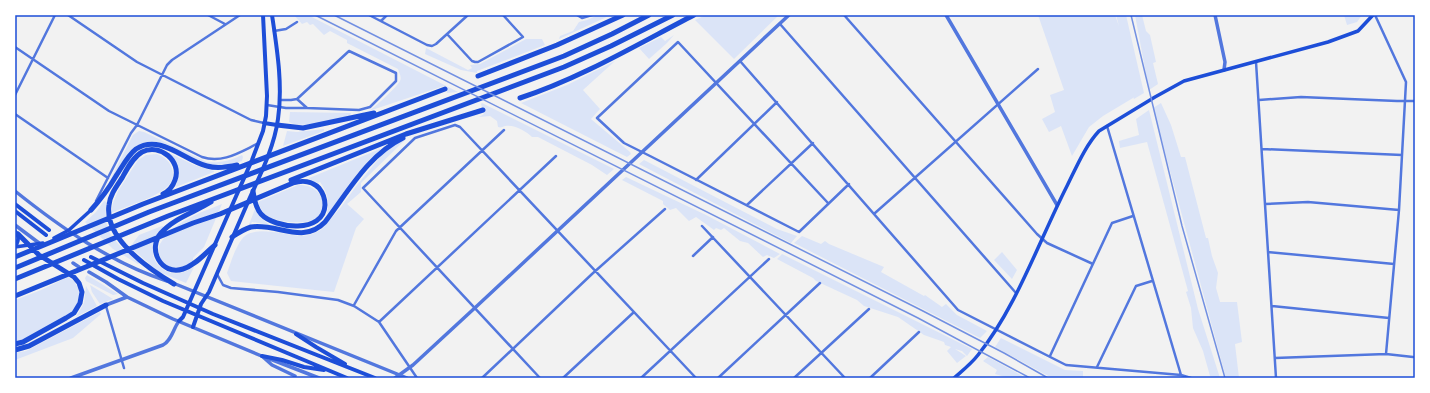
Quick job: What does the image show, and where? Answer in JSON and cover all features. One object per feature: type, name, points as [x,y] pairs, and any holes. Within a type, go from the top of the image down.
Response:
[{"type":"highway","points":[[478,76],[557,45],[623,15]]},
{"type":"highway","points":[[15,268],[120,224],[275,164],[564,56],[649,15]]},
{"type":"highway","points":[[15,279],[131,230],[564,67],[611,46],[672,15]]},
{"type":"highway","points":[[520,98],[572,78],[694,15]]},
{"type":"highway","points":[[15,257],[237,166],[308,141],[445,89]]},
{"type":"highway","points":[[277,125],[295,128],[308,127],[395,108]]},
{"type":"highway","points":[[15,295],[203,219],[220,214],[358,152],[406,134],[483,110]]},
{"type":"highway","points":[[232,237],[247,228],[255,227],[300,233],[316,230],[325,222],[376,157],[394,143],[426,128]]},
{"type":"highway","points":[[91,210],[102,199],[130,155],[136,149],[145,145],[153,144],[162,146],[206,166],[237,166]]},
{"type":"highway","points":[[143,204],[167,192],[176,179],[176,171],[172,159],[161,151],[146,151],[136,157],[112,194],[109,203],[109,216],[113,229],[122,243],[146,265],[174,284]]},
{"type":"highway","points":[[253,191],[256,205],[260,213],[266,219],[275,223],[308,226],[318,220],[324,209],[324,199],[320,190],[316,185],[307,181],[293,183],[262,194]]},
{"type":"highway","points":[[215,245],[193,264],[179,270],[171,270],[164,266],[158,260],[155,250],[157,239],[166,229],[177,221],[224,195]]},
{"type":"highway","points":[[15,344],[23,342],[70,316],[77,310],[82,299],[81,289],[74,277],[39,255],[16,232]]},
{"type":"highway","points":[[15,350],[25,347],[106,305]]},
{"type":"main road","points":[[179,321],[183,317],[215,245],[258,144],[264,123],[266,105],[263,15]]},
{"type":"main road","points":[[193,327],[201,304],[206,297],[267,159],[277,125],[279,100],[277,57],[272,15]]},
{"type":"main road","points":[[954,378],[977,357],[997,329],[1016,293],[1057,205],[1091,141],[1099,131],[1184,81],[1328,42],[1358,31],[1374,15]]},
{"type":"main road","points":[[264,123],[277,125]]},
{"type":"main road","points":[[15,204],[49,230]]},
{"type":"main road","points":[[15,247],[30,246],[46,242],[68,230],[91,210]]},
{"type":"main road","points":[[15,211],[46,235]]},
{"type":"main road","points":[[15,247],[19,241],[16,232]]},
{"type":"main road","points":[[91,257],[143,283],[213,314],[375,378]]},
{"type":"main road","points":[[84,260],[118,279],[163,301],[347,378]]},
{"type":"main road","points":[[296,334],[358,371]]},
{"type":"main road","points":[[262,356],[304,367],[328,370]]},
{"type":"street","points":[[15,95],[55,15]]},
{"type":"street","points":[[68,15],[137,62],[251,120],[264,123]]},
{"type":"street","points":[[208,15],[226,24]]},
{"type":"street","points":[[91,210],[130,133],[137,125],[167,65],[172,60],[240,15]]},
{"type":"street","points":[[369,15],[427,45],[432,46],[468,15]]},
{"type":"street","points":[[381,21],[387,15]]},
{"type":"street","points":[[447,34],[475,62],[523,37],[503,15]]},
{"type":"street","points":[[577,15],[582,18],[592,15]]},
{"type":"street","points":[[395,378],[410,368],[789,15]]},
{"type":"street","points":[[844,15],[1042,238],[1047,243],[1093,264]]},
{"type":"street","points":[[946,15],[1057,205]]},
{"type":"street","points":[[1215,15],[1225,62],[1224,70]]},
{"type":"street","points":[[1374,15],[1406,82],[1399,210],[1386,354]]},
{"type":"street","points":[[274,31],[286,29],[298,22]]},
{"type":"street","points":[[780,24],[1016,293]]},
{"type":"street","points":[[828,203],[678,42],[597,118],[624,143],[798,232],[849,184]]},
{"type":"street","points":[[15,47],[109,111],[202,157],[211,160],[228,158],[258,144]]},
{"type":"street","points":[[266,105],[279,107],[359,110],[370,107],[396,81],[396,73],[349,50],[297,99],[279,100]]},
{"type":"street","points":[[740,61],[875,213],[958,310],[1066,364],[1181,375],[1191,378]]},
{"type":"street","points":[[1256,62],[1276,378]]},
{"type":"street","points":[[875,213],[1038,69]]},
{"type":"street","points":[[1259,100],[1301,97],[1415,101]]},
{"type":"street","points":[[297,99],[307,108]]},
{"type":"street","points":[[696,180],[777,102]]},
{"type":"street","points":[[15,114],[108,178]]},
{"type":"street","points":[[540,378],[363,188],[415,138],[457,126],[482,150],[696,378]]},
{"type":"street","points":[[1107,126],[1181,375]]},
{"type":"street","points":[[354,306],[399,227],[504,130]]},
{"type":"street","points":[[747,205],[813,144]]},
{"type":"street","points":[[1262,149],[1402,155]]},
{"type":"street","points":[[378,322],[556,156]]},
{"type":"street","points":[[15,191],[68,230],[98,249],[127,264],[159,279],[407,378]]},
{"type":"street","points":[[1265,204],[1308,202],[1399,210]]},
{"type":"street","points":[[482,378],[596,271],[665,209]]},
{"type":"street","points":[[1050,356],[1112,223],[1133,216]]},
{"type":"street","points":[[15,225],[39,243]]},
{"type":"street","points":[[702,226],[845,378]]},
{"type":"street","points":[[693,256],[713,237]]},
{"type":"street","points":[[1268,252],[1394,264]]},
{"type":"street","points":[[641,378],[769,259]]},
{"type":"street","points":[[73,262],[79,266]]},
{"type":"street","points":[[88,272],[106,282],[127,297],[179,321],[319,378]]},
{"type":"street","points":[[216,274],[223,284],[231,288],[278,292],[338,300],[354,306],[378,322],[417,378]]},
{"type":"street","points":[[1097,367],[1136,286],[1152,281]]},
{"type":"street","points":[[718,378],[820,283]]},
{"type":"street","points":[[124,368],[106,305],[127,297]]},
{"type":"street","points":[[1272,306],[1389,318]]},
{"type":"street","points":[[794,378],[868,309]]},
{"type":"street","points":[[563,378],[634,312]]},
{"type":"street","points":[[71,378],[167,342],[179,321]]},
{"type":"street","points":[[870,378],[919,332]]},
{"type":"street","points":[[1275,358],[1386,354],[1413,357]]},
{"type":"street","points":[[262,356],[272,365],[296,377]]},
{"type":"shaded area","points":[[294,15],[308,15],[458,92],[447,93],[444,86],[369,111],[401,80],[398,69],[347,43],[347,40],[330,31],[324,35],[313,24],[310,25],[307,22],[302,24]]},
{"type":"shaded area","points":[[598,15],[611,15],[559,39],[560,36],[573,31],[579,22]]},
{"type":"shaded area","points":[[706,15],[779,15],[734,59],[695,20]]},
{"type":"shaded area","points":[[1038,15],[1115,15],[1119,26],[1116,15],[1126,15],[1144,93],[1134,99],[1133,97],[1103,116],[1089,127],[1072,156],[1061,126],[1049,132],[1042,119],[1055,112],[1050,95],[1064,90]]},
{"type":"shaded area","points":[[1135,15],[1142,15],[1146,31],[1150,35],[1156,62],[1153,63],[1158,84],[1149,90]]},
{"type":"shaded area","points":[[1344,15],[1362,15],[1357,22],[1347,25]]},
{"type":"shaded area","points":[[674,35],[649,59],[639,48],[661,37],[665,41]]},
{"type":"shaded area","points":[[526,39],[542,39],[545,45],[477,71],[477,73],[461,70],[425,54],[426,48],[468,70],[472,68],[470,65],[480,64]]},
{"type":"shaded area","points":[[615,61],[583,90],[600,109],[591,119],[630,152],[631,154],[627,157],[521,103],[567,85]]},
{"type":"shaded area","points":[[482,103],[614,169],[607,175],[592,165],[538,137],[532,137],[520,128],[512,126],[498,127],[497,121],[490,116],[479,117],[484,114]]},
{"type":"shaded area","points":[[1161,103],[1171,125],[1181,157],[1185,157],[1206,238],[1208,238],[1218,273],[1216,288],[1220,302],[1237,302],[1242,342],[1235,344],[1239,378],[1226,378],[1153,108]]},
{"type":"shaded area","points":[[1149,110],[1198,309],[1220,378],[1210,376],[1203,351],[1193,328],[1191,308],[1186,292],[1188,291],[1147,142],[1120,148],[1119,141],[1139,135],[1136,119]]},
{"type":"shaded area","points":[[290,112],[351,113],[350,116],[302,125],[289,122]]},
{"type":"shaded area","points":[[324,129],[324,131],[283,146],[287,131],[297,132]]},
{"type":"shaded area","points":[[139,131],[207,162],[225,161],[242,155],[242,161],[222,165],[208,164],[169,145],[152,142],[143,144],[129,152],[110,180],[133,135]]},
{"type":"shaded area","points":[[406,139],[361,183],[361,192],[347,204],[364,219],[356,228],[334,292],[231,281],[227,273],[233,255],[242,239],[254,232],[261,231],[304,236],[322,229],[381,156],[392,147]]},
{"type":"shaded area","points":[[380,149],[381,150],[373,156],[359,172],[328,214],[328,201],[324,189],[320,182],[318,183],[309,178]]},
{"type":"shaded area","points":[[167,152],[194,165],[214,172],[176,187],[178,168],[175,161]]},
{"type":"shaded area","points":[[157,154],[162,156],[171,166],[173,176],[170,184],[149,198],[111,213],[118,191],[138,160],[146,155]]},
{"type":"shaded area","points":[[644,160],[777,229],[797,236],[791,243],[639,164]]},
{"type":"shaded area","points":[[626,177],[706,215],[780,254],[774,258],[767,255],[763,257],[748,243],[740,241],[724,228],[721,230],[716,228],[714,230],[696,217],[689,221],[676,208],[670,210],[663,204],[663,201],[622,180]]},
{"type":"shaded area","points":[[298,185],[313,189],[322,198],[322,211],[318,217],[311,222],[281,221],[266,215],[260,208],[258,202]]},
{"type":"shaded area","points":[[104,201],[107,202],[106,220],[111,235],[122,248],[139,263],[138,264],[113,249],[85,222],[96,212]]},
{"type":"shaded area","points":[[222,204],[204,247],[193,258],[193,262],[174,268],[166,265],[162,261],[158,250],[159,245],[165,236],[187,219]]},
{"type":"shaded area","points":[[255,209],[261,218],[270,225],[252,222],[248,227]]},
{"type":"shaded area","points":[[162,226],[164,227],[153,250],[155,260],[161,268],[175,273],[182,273],[194,267],[186,283],[159,272],[130,247],[139,235]]},
{"type":"shaded area","points":[[802,236],[821,244],[825,241],[884,267],[881,272],[924,296],[925,295],[942,307],[946,304],[957,315],[987,331],[980,338],[794,243]]},
{"type":"shaded area","points":[[1002,252],[1017,270],[1012,279],[994,260]]},
{"type":"shaded area","points":[[782,254],[972,349],[967,356],[962,351],[955,349],[966,356],[957,363],[947,351],[951,347],[945,345],[944,342],[924,335],[898,317],[864,306],[857,300],[816,281],[777,259]]},
{"type":"shaded area","points":[[87,275],[118,294],[113,295],[86,281],[85,278]]},
{"type":"shaded area","points":[[68,277],[75,282],[80,297],[77,305],[71,313],[27,338],[15,342],[15,300]]},
{"type":"shaded area","points":[[90,285],[113,299],[100,304],[92,292]]},
{"type":"shaded area","points":[[86,286],[97,306],[76,317],[84,303]]},
{"type":"shaded area","points":[[100,312],[101,314],[73,338],[15,360],[15,353],[26,351]]},
{"type":"shaded area","points":[[1001,338],[1065,370],[1083,371],[1083,378],[1052,378],[995,347]]},
{"type":"shaded area","points":[[988,357],[1026,378],[1009,378],[995,374],[997,370],[983,361]]},
{"type":"railway","points":[[315,15],[918,318],[1030,378]]},
{"type":"railway","points":[[334,15],[921,310],[1004,353],[1048,378]]},
{"type":"railway","points":[[1131,15],[1182,226],[1225,378]]}]
